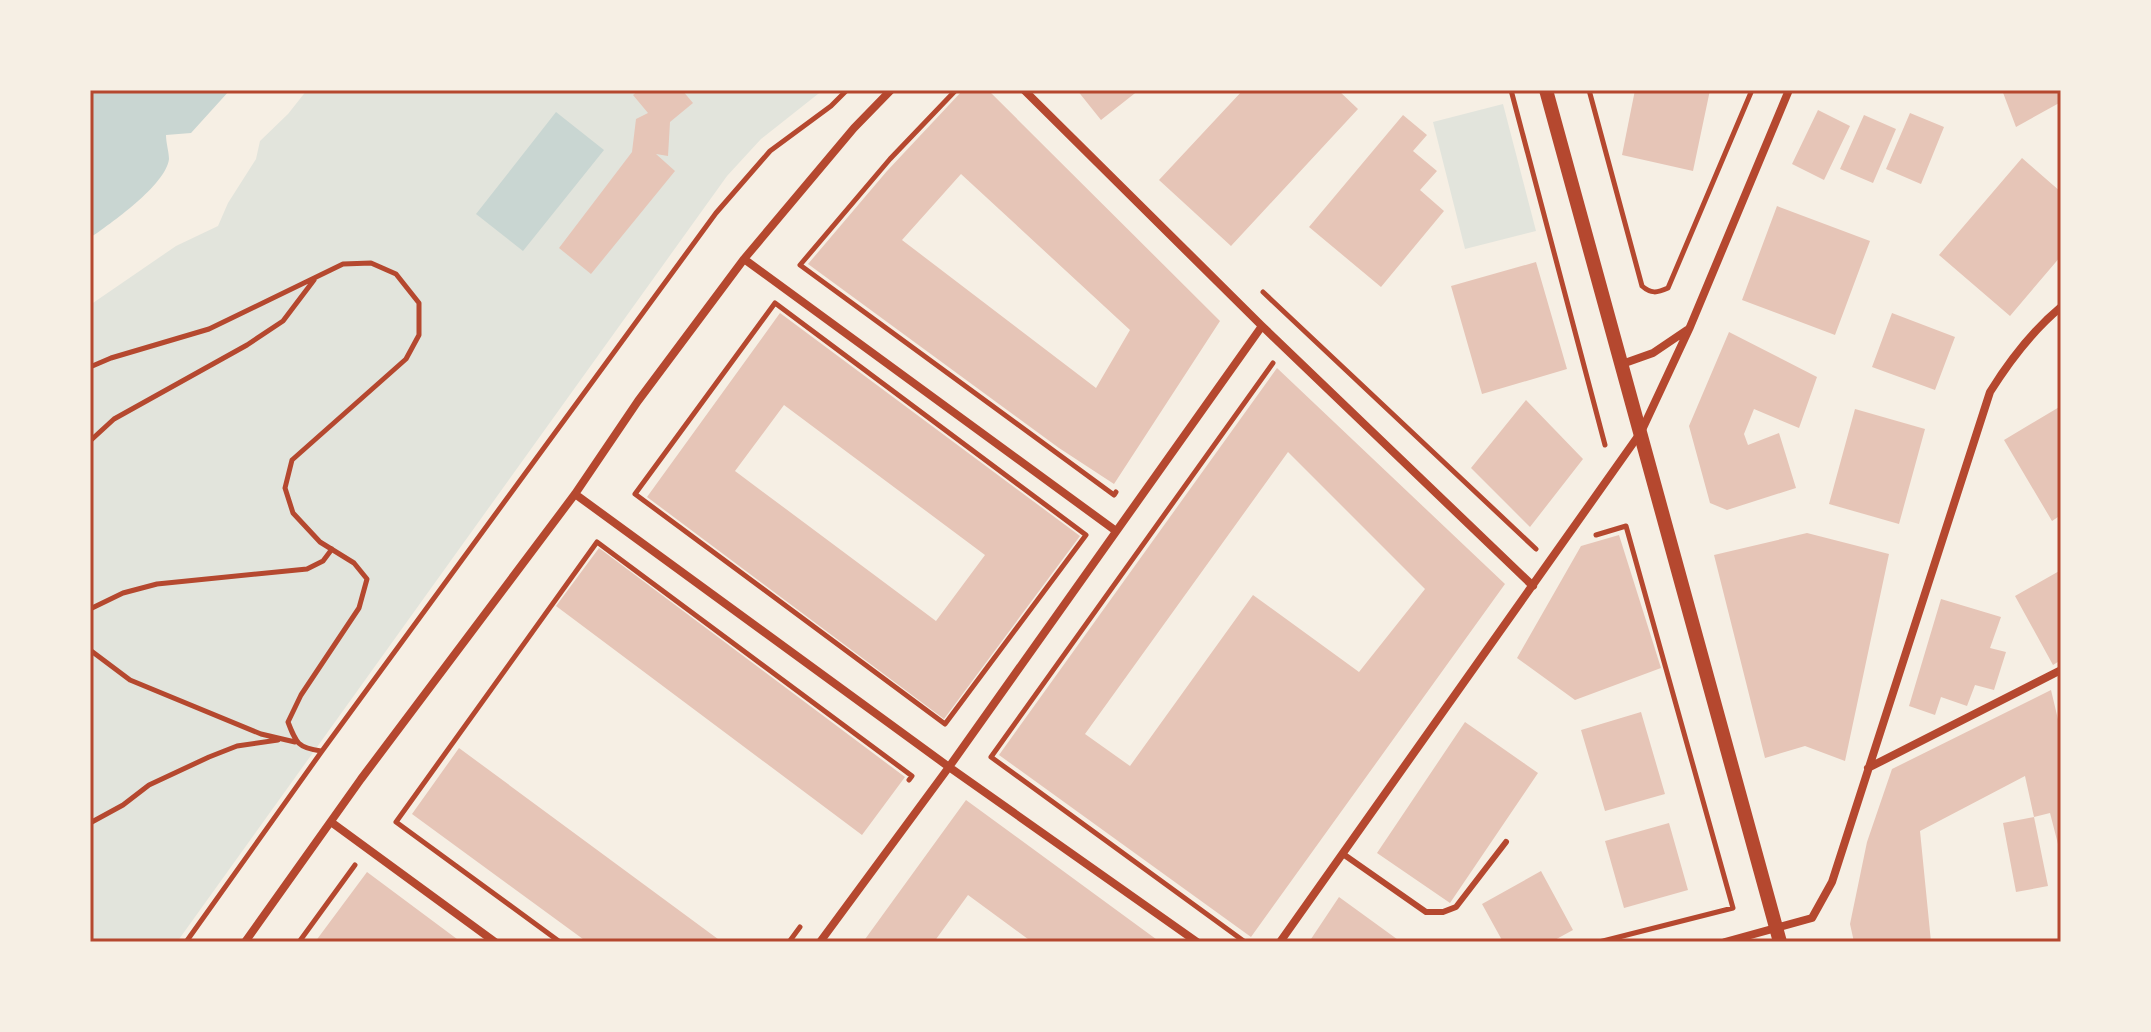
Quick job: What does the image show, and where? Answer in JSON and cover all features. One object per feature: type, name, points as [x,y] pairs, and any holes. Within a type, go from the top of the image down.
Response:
[{"type":"street","points":[[245,942],[744,259],[854,128],[891,90]]},
{"type":"street","points":[[1024,90],[1262,326],[1533,586]]},
{"type":"street","points":[[1546,90],[1779,935]]},
{"type":"street","points":[[1280,942],[1641,432],[1690,327],[1789,90]]},
{"type":"street","points":[[744,259],[1116,531]]},
{"type":"street","points":[[1725,942],[1779,935],[1812,918],[1832,882],[1990,392],[2013,356],[2045,319],[2061,307]]},
{"type":"street","points":[[820,942],[949,767],[1262,326]]},
{"type":"street","points":[[1622,364],[1653,353],[1690,327]]},
{"type":"street","points":[[575,494],[949,767],[1197,942]]},
{"type":"street","points":[[1868,768],[2061,670]]},
{"type":"street","points":[[331,822],[495,942]]},
{"type":"lane","points":[[1343,854],[1426,912],[1443,912],[1456,907],[1506,842]]},
{"type":"path","points":[[186,942],[716,213],[770,151],[831,106],[847,90]]},
{"type":"path","points":[[956,90],[890,159],[800,265],[1114,495],[1123,482]]},
{"type":"path","points":[[1511,90],[1605,448]]},
{"type":"path","points":[[1589,90],[1642,286],[1648,292],[1658,293],[1668,288],[1752,90]]},
{"type":"path","points":[[90,367],[209,329],[343,264],[371,263],[396,274],[419,303],[419,335],[406,359],[292,460],[285,488],[293,513],[320,542],[354,563],[367,579],[359,608],[301,695],[288,722],[296,742]]},
{"type":"path","points":[[90,441],[114,419],[247,345],[283,321],[315,278]]},
{"type":"path","points":[[1258,287],[1536,549],[1545,536]]},
{"type":"path","points":[[775,303],[1086,535],[945,724],[635,494],[775,303]]},
{"type":"path","points":[[1245,942],[991,757],[1275,359],[1286,370]]},
{"type":"path","points":[[1589,537],[1626,526],[1733,908],[1599,942]]},
{"type":"path","points":[[560,942],[396,822],[597,542],[912,776],[902,789]]},
{"type":"path","points":[[90,609],[123,593],[157,584],[307,569],[323,561],[332,549]]},
{"type":"path","points":[[90,650],[130,680],[261,734],[322,751]]},
{"type":"path","points":[[90,823],[123,805],[149,785],[209,757],[237,746],[283,739]]},
{"type":"path","points":[[299,942],[360,858]]},
{"type":"path","points":[[789,942],[808,916]]},
{"type":"shaded area","points":[[90,90],[230,90],[191,133],[166,135],[169,159],[158,180],[136,203],[90,238]]},
{"type":"shaded area","points":[[307,90],[823,90],[761,139],[727,176],[177,942],[90,942],[90,305],[176,246],[218,226],[228,203],[256,159],[260,141]]},
{"type":"shaded area","points":[[1503,104],[1536,231],[1465,249],[1433,122]]},
{"type":"shaded area","points":[[556,112],[604,150],[523,251],[476,214]]},
{"type":"building","points":[[639,90],[682,90],[693,103],[670,122],[668,156],[656,154],[675,171],[591,274],[559,248],[632,152],[636,119],[648,113],[633,95]]},
{"type":"building","points":[[963,90],[988,90],[1220,321],[1114,484],[1059,448],[808,264],[887,171]],"holes":[[[961,174],[1130,330],[1096,388],[902,240]]]},
{"type":"building","points":[[1077,90],[1139,90],[1101,120]]},
{"type":"building","points":[[1243,90],[1338,90],[1358,109],[1231,246],[1159,180]]},
{"type":"building","points":[[1635,90],[1710,90],[1693,171],[1622,155]]},
{"type":"building","points":[[2002,90],[2061,90],[2061,102],[2016,127]]},
{"type":"building","points":[[1818,110],[1850,126],[1824,180],[1792,164]]},
{"type":"building","points":[[1910,113],[1944,127],[1921,184],[1886,169]]},
{"type":"building","points":[[1403,115],[1427,135],[1413,151],[1437,171],[1420,190],[1444,211],[1381,287],[1309,227]]},
{"type":"building","points":[[1864,115],[1896,129],[1873,183],[1840,169]]},
{"type":"building","points":[[2022,158],[2061,192],[2061,256],[2010,316],[1939,255]]},
{"type":"building","points":[[1777,206],[1870,241],[1835,335],[1742,300]]},
{"type":"building","points":[[1536,262],[1567,369],[1482,394],[1451,286]]},
{"type":"building","points":[[780,313],[1080,536],[944,719],[647,497]],"holes":[[[784,405],[985,555],[936,621],[735,471]]]},
{"type":"building","points":[[1892,313],[1955,337],[1935,390],[1872,367]]},
{"type":"building","points":[[1729,332],[1817,377],[1799,428],[1754,409],[1744,434],[1748,445],[1779,433],[1796,488],[1727,510],[1710,503],[1689,426]]},
{"type":"building","points":[[1277,368],[1505,584],[1251,937],[999,755]],"holes":[[[1288,452],[1425,589],[1359,672],[1253,595],[1130,766],[1085,734]]]},
{"type":"building","points":[[1526,400],[1583,459],[1530,527],[1471,468]]},
{"type":"building","points":[[2061,406],[2061,515],[2052,521],[2004,440]]},
{"type":"building","points":[[1855,409],[1925,429],[1899,524],[1829,504]]},
{"type":"building","points":[[1807,533],[1889,554],[1845,761],[1805,746],[1765,758],[1714,555]]},
{"type":"building","points":[[1619,535],[1661,668],[1575,700],[1517,658],[1581,546]]},
{"type":"building","points":[[599,548],[905,777],[862,835],[556,606]]},
{"type":"building","points":[[2061,570],[2061,660],[2053,665],[2015,596]]},
{"type":"building","points":[[1941,599],[2001,617],[1990,648],[2006,652],[1994,690],[1975,685],[1967,706],[1941,697],[1935,715],[1909,706]]},
{"type":"building","points":[[2051,690],[2061,732],[2061,848],[2050,813],[2034,817],[2025,776],[1920,831],[1931,942],[1854,942],[1850,924],[1867,842],[1892,769]]},
{"type":"building","points":[[1641,712],[1665,794],[1605,811],[1581,730]]},
{"type":"building","points":[[1465,722],[1538,773],[1450,903],[1377,853]]},
{"type":"building","points":[[459,748],[722,942],[587,942],[412,814]]},
{"type":"building","points":[[966,800],[1160,942],[1032,942],[968,895],[934,942],[863,942]]},
{"type":"building","points":[[2034,817],[2048,886],[2016,892],[2003,823]]},
{"type":"building","points":[[1669,823],[1688,890],[1624,908],[1605,841]]},
{"type":"building","points":[[1541,871],[1573,930],[1551,942],[1503,942],[1482,904]]},
{"type":"building","points":[[367,872],[461,942],[315,942]]},
{"type":"building","points":[[1339,897],[1401,942],[1309,942]]}]
